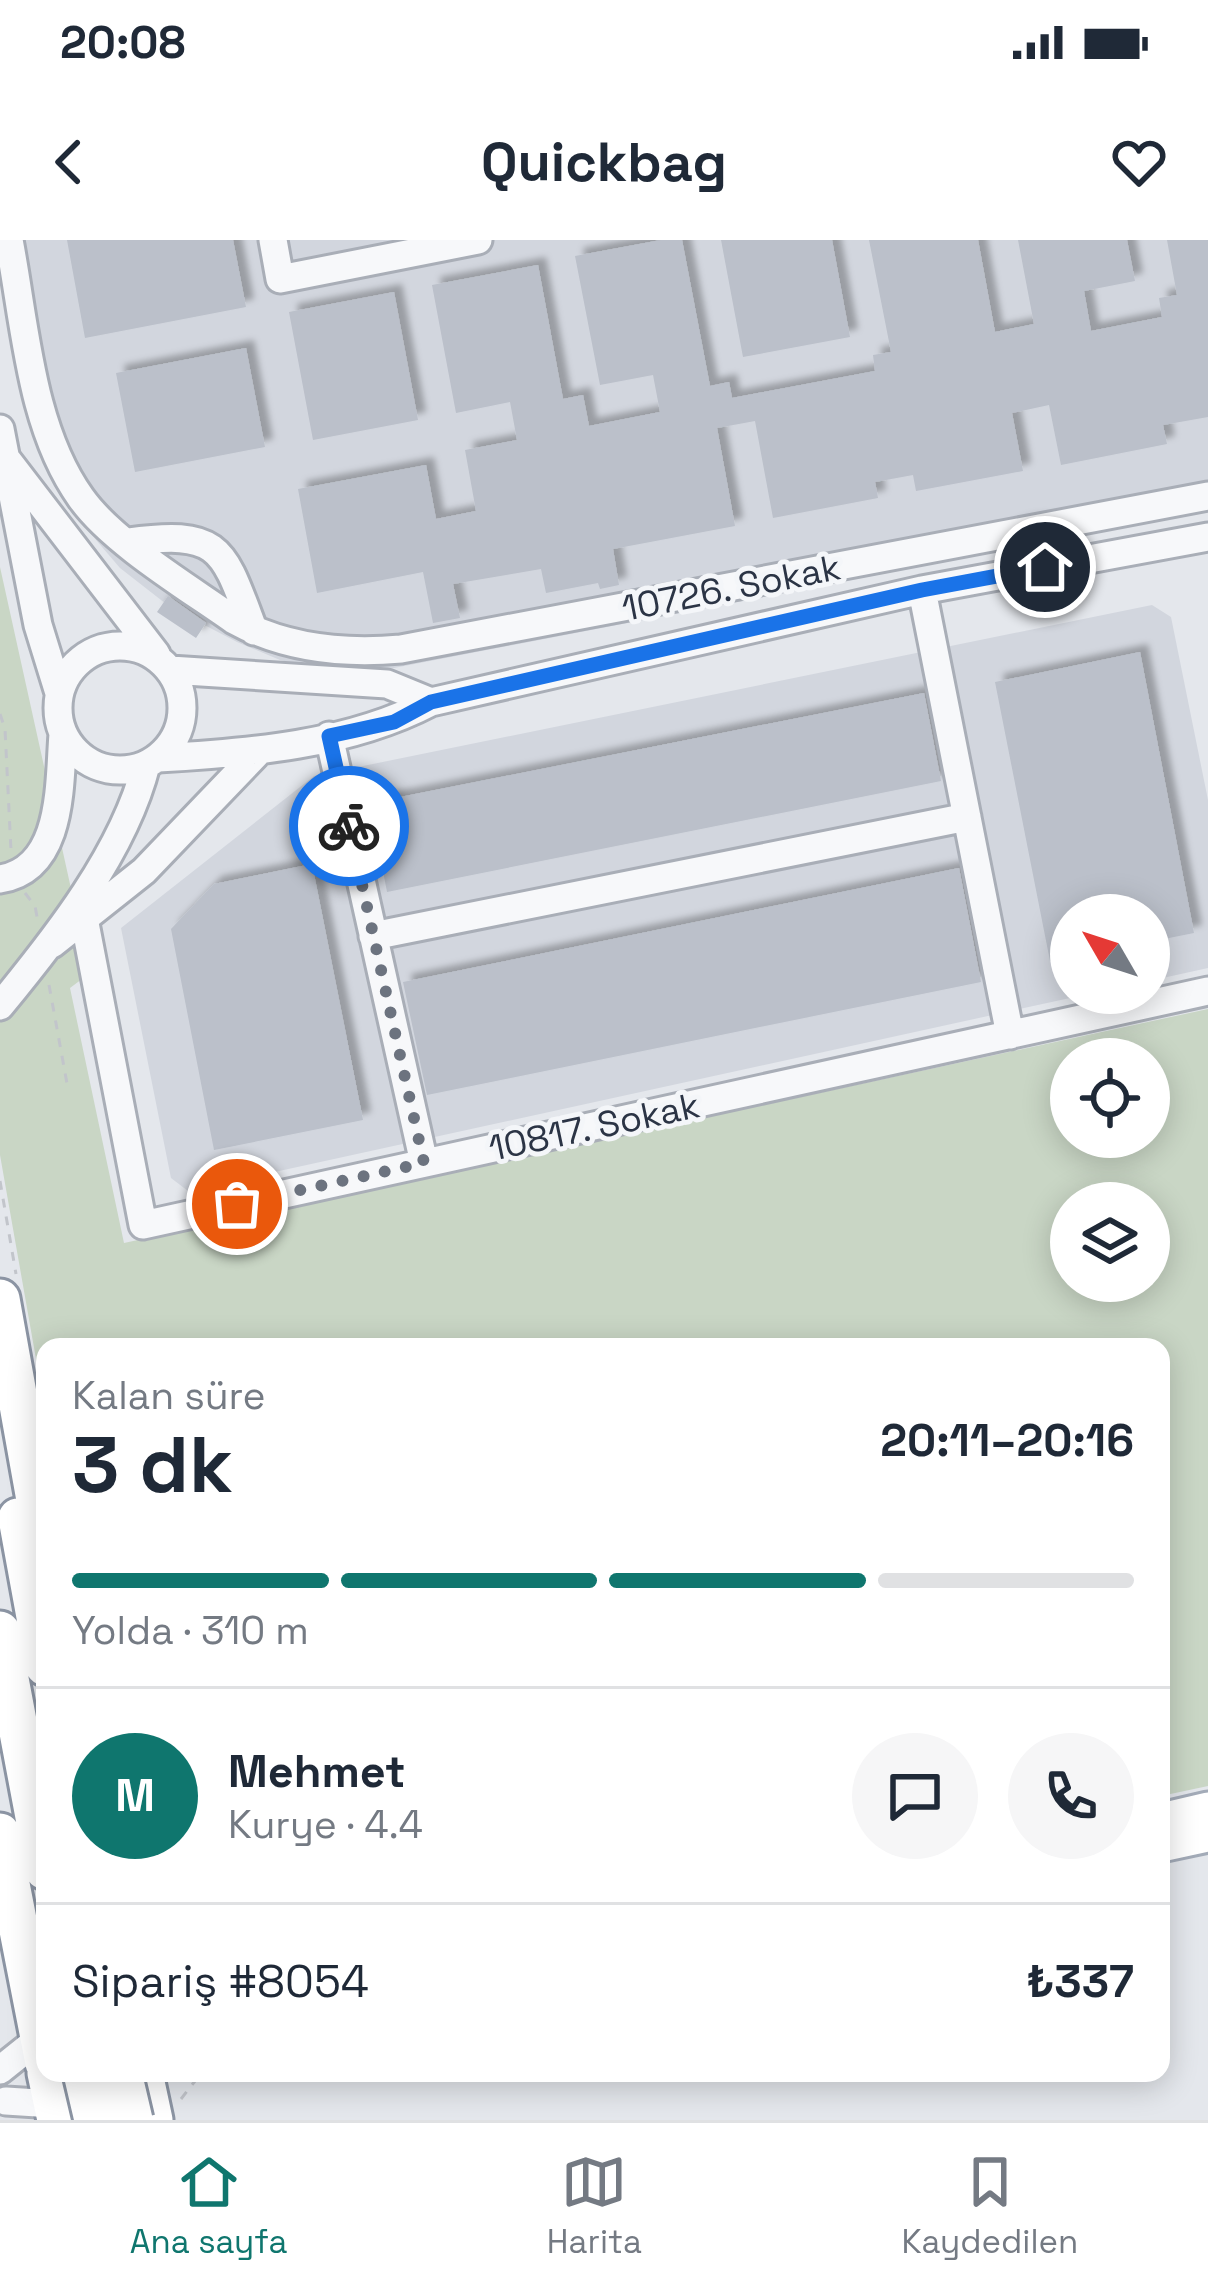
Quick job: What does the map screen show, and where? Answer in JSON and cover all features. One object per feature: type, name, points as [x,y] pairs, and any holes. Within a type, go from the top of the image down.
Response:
[{"type":"highway","points":[[0,1298],[36,1500]]},
{"type":"highway","points":[[0,1418],[36,1616]]},
{"type":"highway","points":[[0,1631],[36,1822]]},
{"type":"highway","points":[[0,1833],[36,2012]]},
{"type":"highway","points":[[85,2082],[94,2120]]},
{"type":"highway","points":[[133,2120],[141,2082]]},
{"type":"highway","points":[[147,2082],[165,2112]]},
{"type":"main road","points":[[1170,1818],[1208,1809]]},
{"type":"main road","points":[[1170,1843],[1208,1835]]},
{"type":"main road","points":[[57,2082],[81,2107],[107,2104],[134,2082]]},
{"type":"street","points":[[9,240],[35,377],[53,441],[80,497],[128,542],[254,631]]},
{"type":"street","points":[[273,240],[280,278],[478,240]]},
{"type":"street","points":[[0,1006],[47,949],[131,810],[152,762],[176,737],[182,695],[3,443]]},
{"type":"street","points":[[3,443],[38,625],[59,693]]},
{"type":"street","name":"10726. Sokak","points":[[254,631],[315,647],[401,650],[1208,496]]},
{"type":"street","points":[[128,542],[185,536],[207,542],[222,556],[254,631]]},
{"type":"street","points":[[63,734],[80,757],[105,769],[132,770],[152,762],[260,750],[394,722],[431,702],[922,590],[1208,537]]},
{"type":"street","points":[[922,590],[1010,1035]]},
{"type":"street","points":[[7,878],[46,847],[63,734],[59,693],[72,668],[94,651],[135,647],[165,665],[387,684],[431,702]]},
{"type":"street","points":[[329,736],[424,1163]]},
{"type":"street","points":[[47,949],[176,842],[260,750]]},
{"type":"street","points":[[374,936],[967,817]]},
{"type":"street","name":"10817. Sokak","points":[[84,918],[143,1225],[1208,992]]},
{"type":"street","points":[[0,2070],[36,2072]]},
{"type":"street","points":[[6,2101],[25,2099],[39,2082]]},
{"type":"path","points":[[0,713],[7,878],[35,906],[47,949],[68,1089]]},
{"type":"path","points":[[165,2112],[194,2082]]},
{"type":"shaded area","points":[[0,240],[1208,240],[1208,511],[368,673],[320,669],[280,660],[170,607],[120,568],[79,520],[48,467]]},
{"type":"shaded area","points":[[1152,605],[1171,617],[1208,800],[1208,968],[1170,976],[1170,894],[1050,894],[1050,1002],[188,1191],[171,1178],[121,928],[314,776]]},
{"type":"green space","points":[[0,567],[87,961],[86,976],[70,988],[124,1243],[1050,1043],[1050,1158],[1170,1158],[1170,1038],[1074,1038],[1208,1009],[1208,1786],[1170,1794],[1170,1338],[36,1338],[36,1359],[0,1155]]},
{"type":"building","points":[[67,240],[233,240],[246,307],[85,338]]},
{"type":"building","points":[[682,240],[710,386],[729,382],[732,398],[875,371],[873,355],[891,352],[869,240],[978,240],[995,332],[1034,324],[1018,240],[1127,240],[1135,281],[1084,291],[1091,331],[1162,317],[1159,298],[1177,295],[1167,240],[1208,240],[1208,417],[1163,425],[1167,444],[1061,465],[1049,405],[1012,413],[1023,471],[916,491],[913,475],[875,482],[878,498],[773,518],[755,421],[717,428],[735,526],[613,549],[619,585],[600,589],[598,583],[546,593],[541,569],[453,584],[460,618],[433,623],[423,572],[317,593],[298,489],[426,465],[436,519],[476,511],[465,450],[517,440],[510,402],[456,413],[432,285],[538,265],[563,399],[583,395],[589,426],[660,412],[653,375],[600,385],[575,256]]},
{"type":"building","points":[[721,240],[832,240],[850,337],[743,357]]},
{"type":"building","points":[[394,292],[418,420],[313,440],[289,312]]},
{"type":"building","points":[[246,348],[265,447],[135,472],[116,373]]},
{"type":"building","points":[[168,596],[206,623],[196,638],[157,612]]},
{"type":"building","points":[[1140,652],[1194,933],[1170,938],[1170,894],[1050,894],[1050,961],[995,682]]},
{"type":"building","points":[[924,693],[941,781],[387,892],[370,803]]},
{"type":"building","points":[[312,864],[363,1120],[214,1150],[171,929],[214,884]]},
{"type":"building","points":[[959,868],[981,982],[427,1095],[403,982]]},
{"type":"way so far","points":[[237,1204],[424,1163],[349,826]]},
{"type":"route","points":[[349,826],[329,736],[394,722],[431,702],[922,590],[1045,567]]}]
